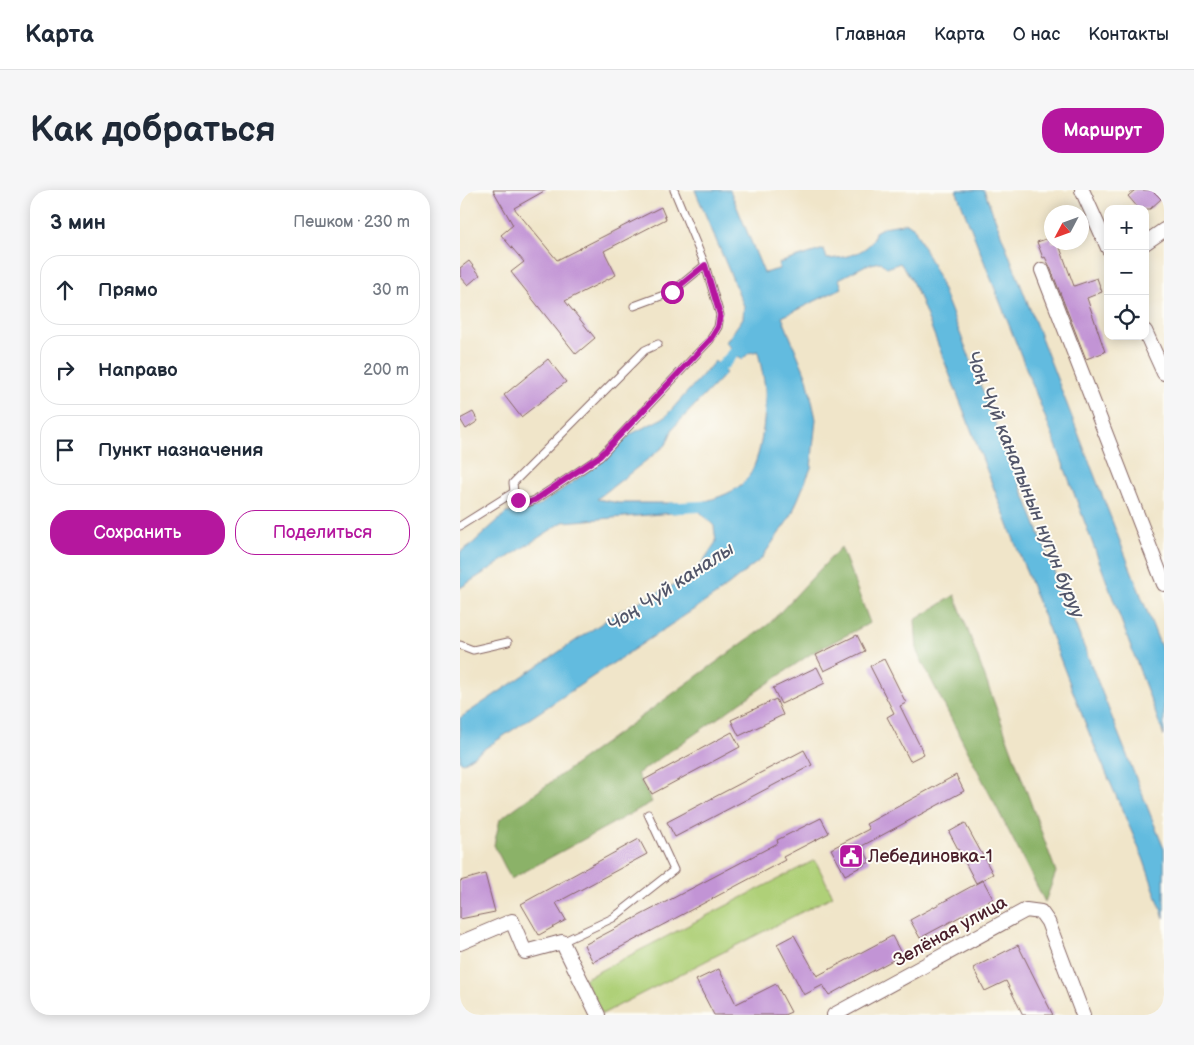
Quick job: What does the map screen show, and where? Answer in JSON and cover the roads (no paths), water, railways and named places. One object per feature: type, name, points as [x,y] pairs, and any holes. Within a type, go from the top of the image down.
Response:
[{"type":"street","points":[[1082,190],[1104,239]]},
{"type":"street","points":[[1149,240],[1164,230]]},
{"type":"street","points":[[1042,270],[1164,584]]},
{"type":"street","points":[[1149,340],[1164,373]]},
{"type":"street","name":"Зелёная улица","points":[[834,1015],[1026,910],[1041,912],[1048,922],[1083,1015]]},
{"type":"street","points":[[460,943],[512,921],[525,952],[562,942],[598,1015]]},
{"type":"lane","points":[[658,344],[645,350],[520,476],[514,483],[514,492],[518,500],[527,503],[535,500],[600,456],[710,340],[718,327],[720,315],[705,265],[674,190]]},
{"type":"lane","points":[[634,306],[672,292],[705,265]]},
{"type":"lane","points":[[460,526],[514,492]]},
{"type":"lane","points":[[460,645],[473,650],[508,642]]},
{"type":"lane","points":[[562,942],[613,918],[674,870],[648,814]]},
{"type":"water","points":[[695,190],[730,190],[764,273],[779,269],[779,263],[824,249],[827,259],[857,253],[869,245],[875,232],[884,227],[907,223],[914,228],[935,270],[1164,849],[1164,918],[1143,858],[1091,738],[921,301],[910,277],[900,263],[887,268],[881,262],[866,265],[839,279],[842,288],[782,317],[807,378],[816,419],[811,468],[791,516],[761,559],[717,594],[463,763],[460,761],[460,718],[620,611],[694,575],[716,542],[714,526],[697,509],[696,504],[737,488],[749,476],[754,466],[761,440],[765,400],[758,351],[749,353],[742,360],[726,342],[743,318],[744,306]]},
{"type":"water","points":[[956,190],[984,190],[1164,655],[1164,736],[1055,442]]},
{"type":"water","points":[[715,361],[726,373],[673,428],[666,445],[597,499],[619,503],[684,503],[685,512],[563,522],[460,588],[460,552],[472,544],[506,513],[537,507],[600,463],[631,434],[665,417]]},
{"type":"waterway","name":"Чоң Чүй каналы","points":[[711,378],[744,342]]},
{"type":"waterway","points":[[671,508],[710,506]]},
{"type":"place","name":"Лебединовка-1","points":[[851,856]]},
{"type":"water label","name":"Чоң Чүй каналынын нугун буруу","points":[[1026,484]]}]
